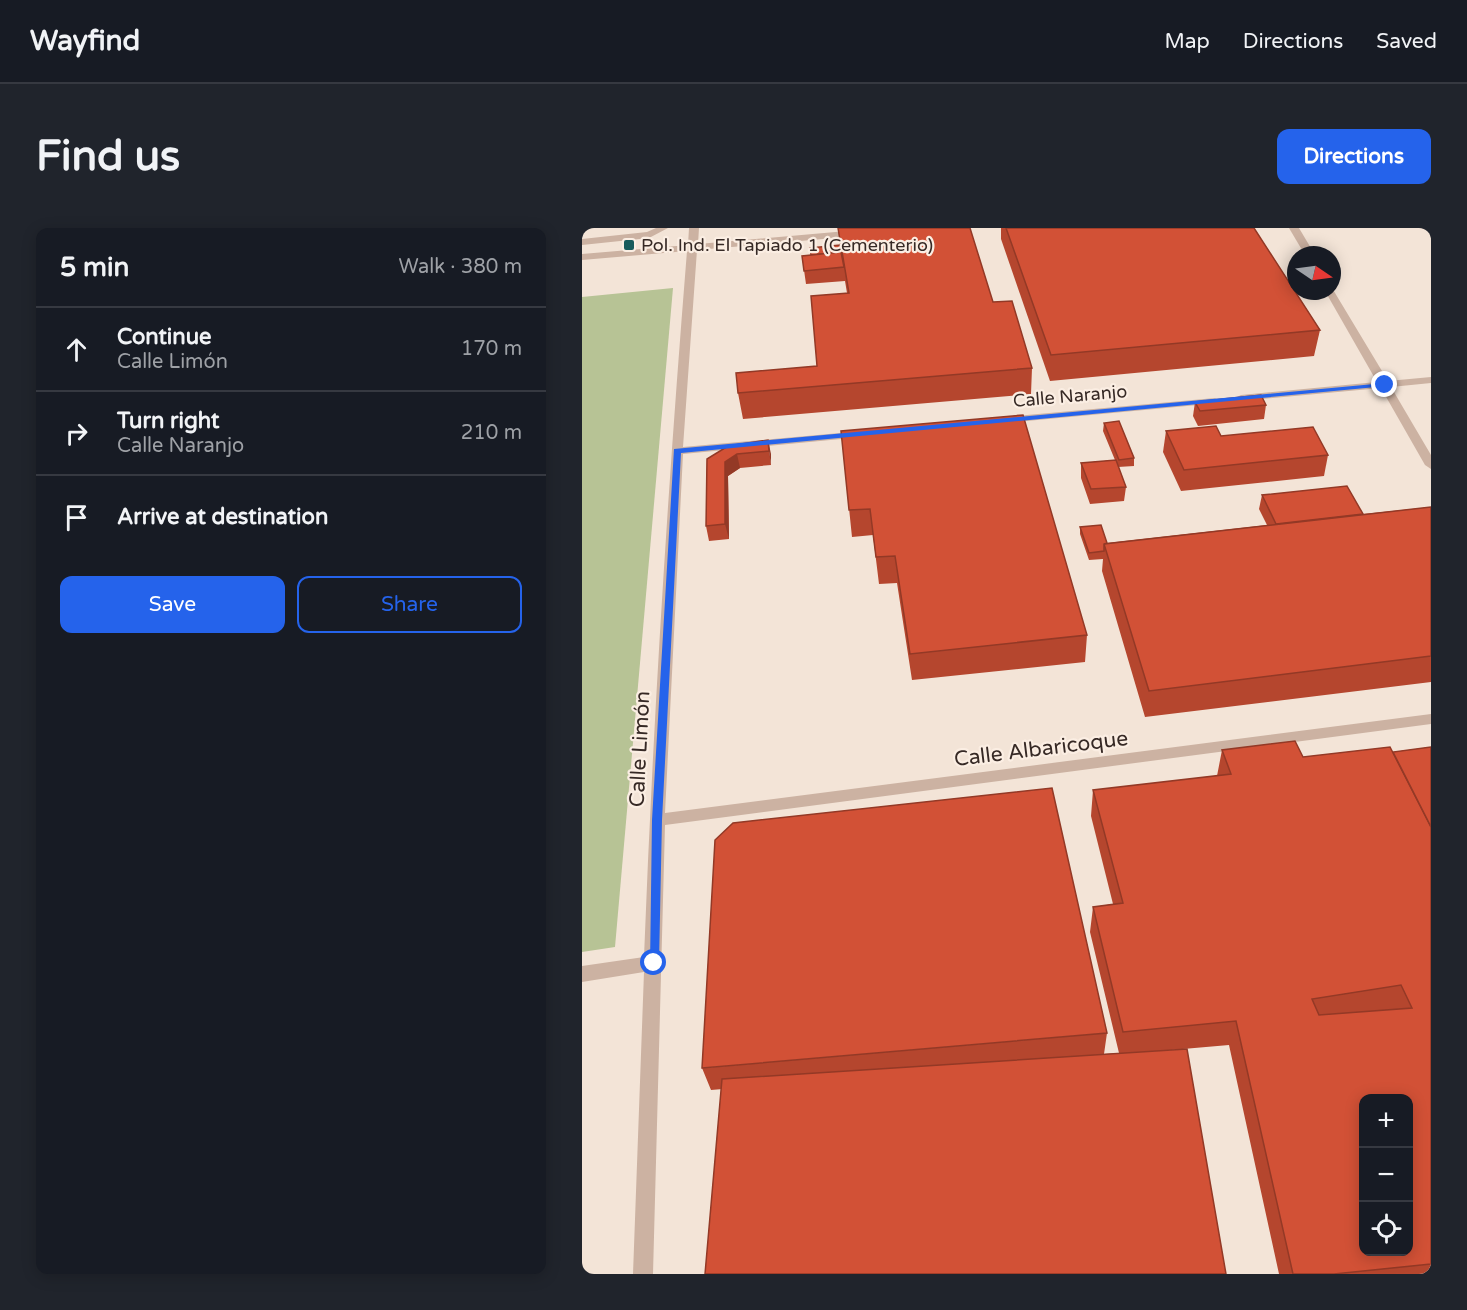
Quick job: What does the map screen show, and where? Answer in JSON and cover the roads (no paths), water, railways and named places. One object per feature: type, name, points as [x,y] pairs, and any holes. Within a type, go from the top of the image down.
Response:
[{"type":"street","points":[[582,242],[649,235],[663,228]]},
{"type":"street","name":"Calle Limón","points":[[643,1274],[657,820],[677,451],[694,228]]},
{"type":"street","points":[[1294,228],[1305,246]]},
{"type":"street","points":[[582,257],[868,232]]},
{"type":"street","points":[[1335,300],[1431,465]]},
{"type":"street","name":"Calle Naranjo","points":[[996,421],[1431,381]]},
{"type":"street","points":[[677,451],[878,432]]},
{"type":"street","name":"Calle Albaricoque","points":[[657,820],[1431,719]]},
{"type":"street","points":[[582,974],[654,963]]},
{"type":"place","name":"Pol. Ind. El Tapiado 1 (Cementerio)","points":[[629,245]]}]
